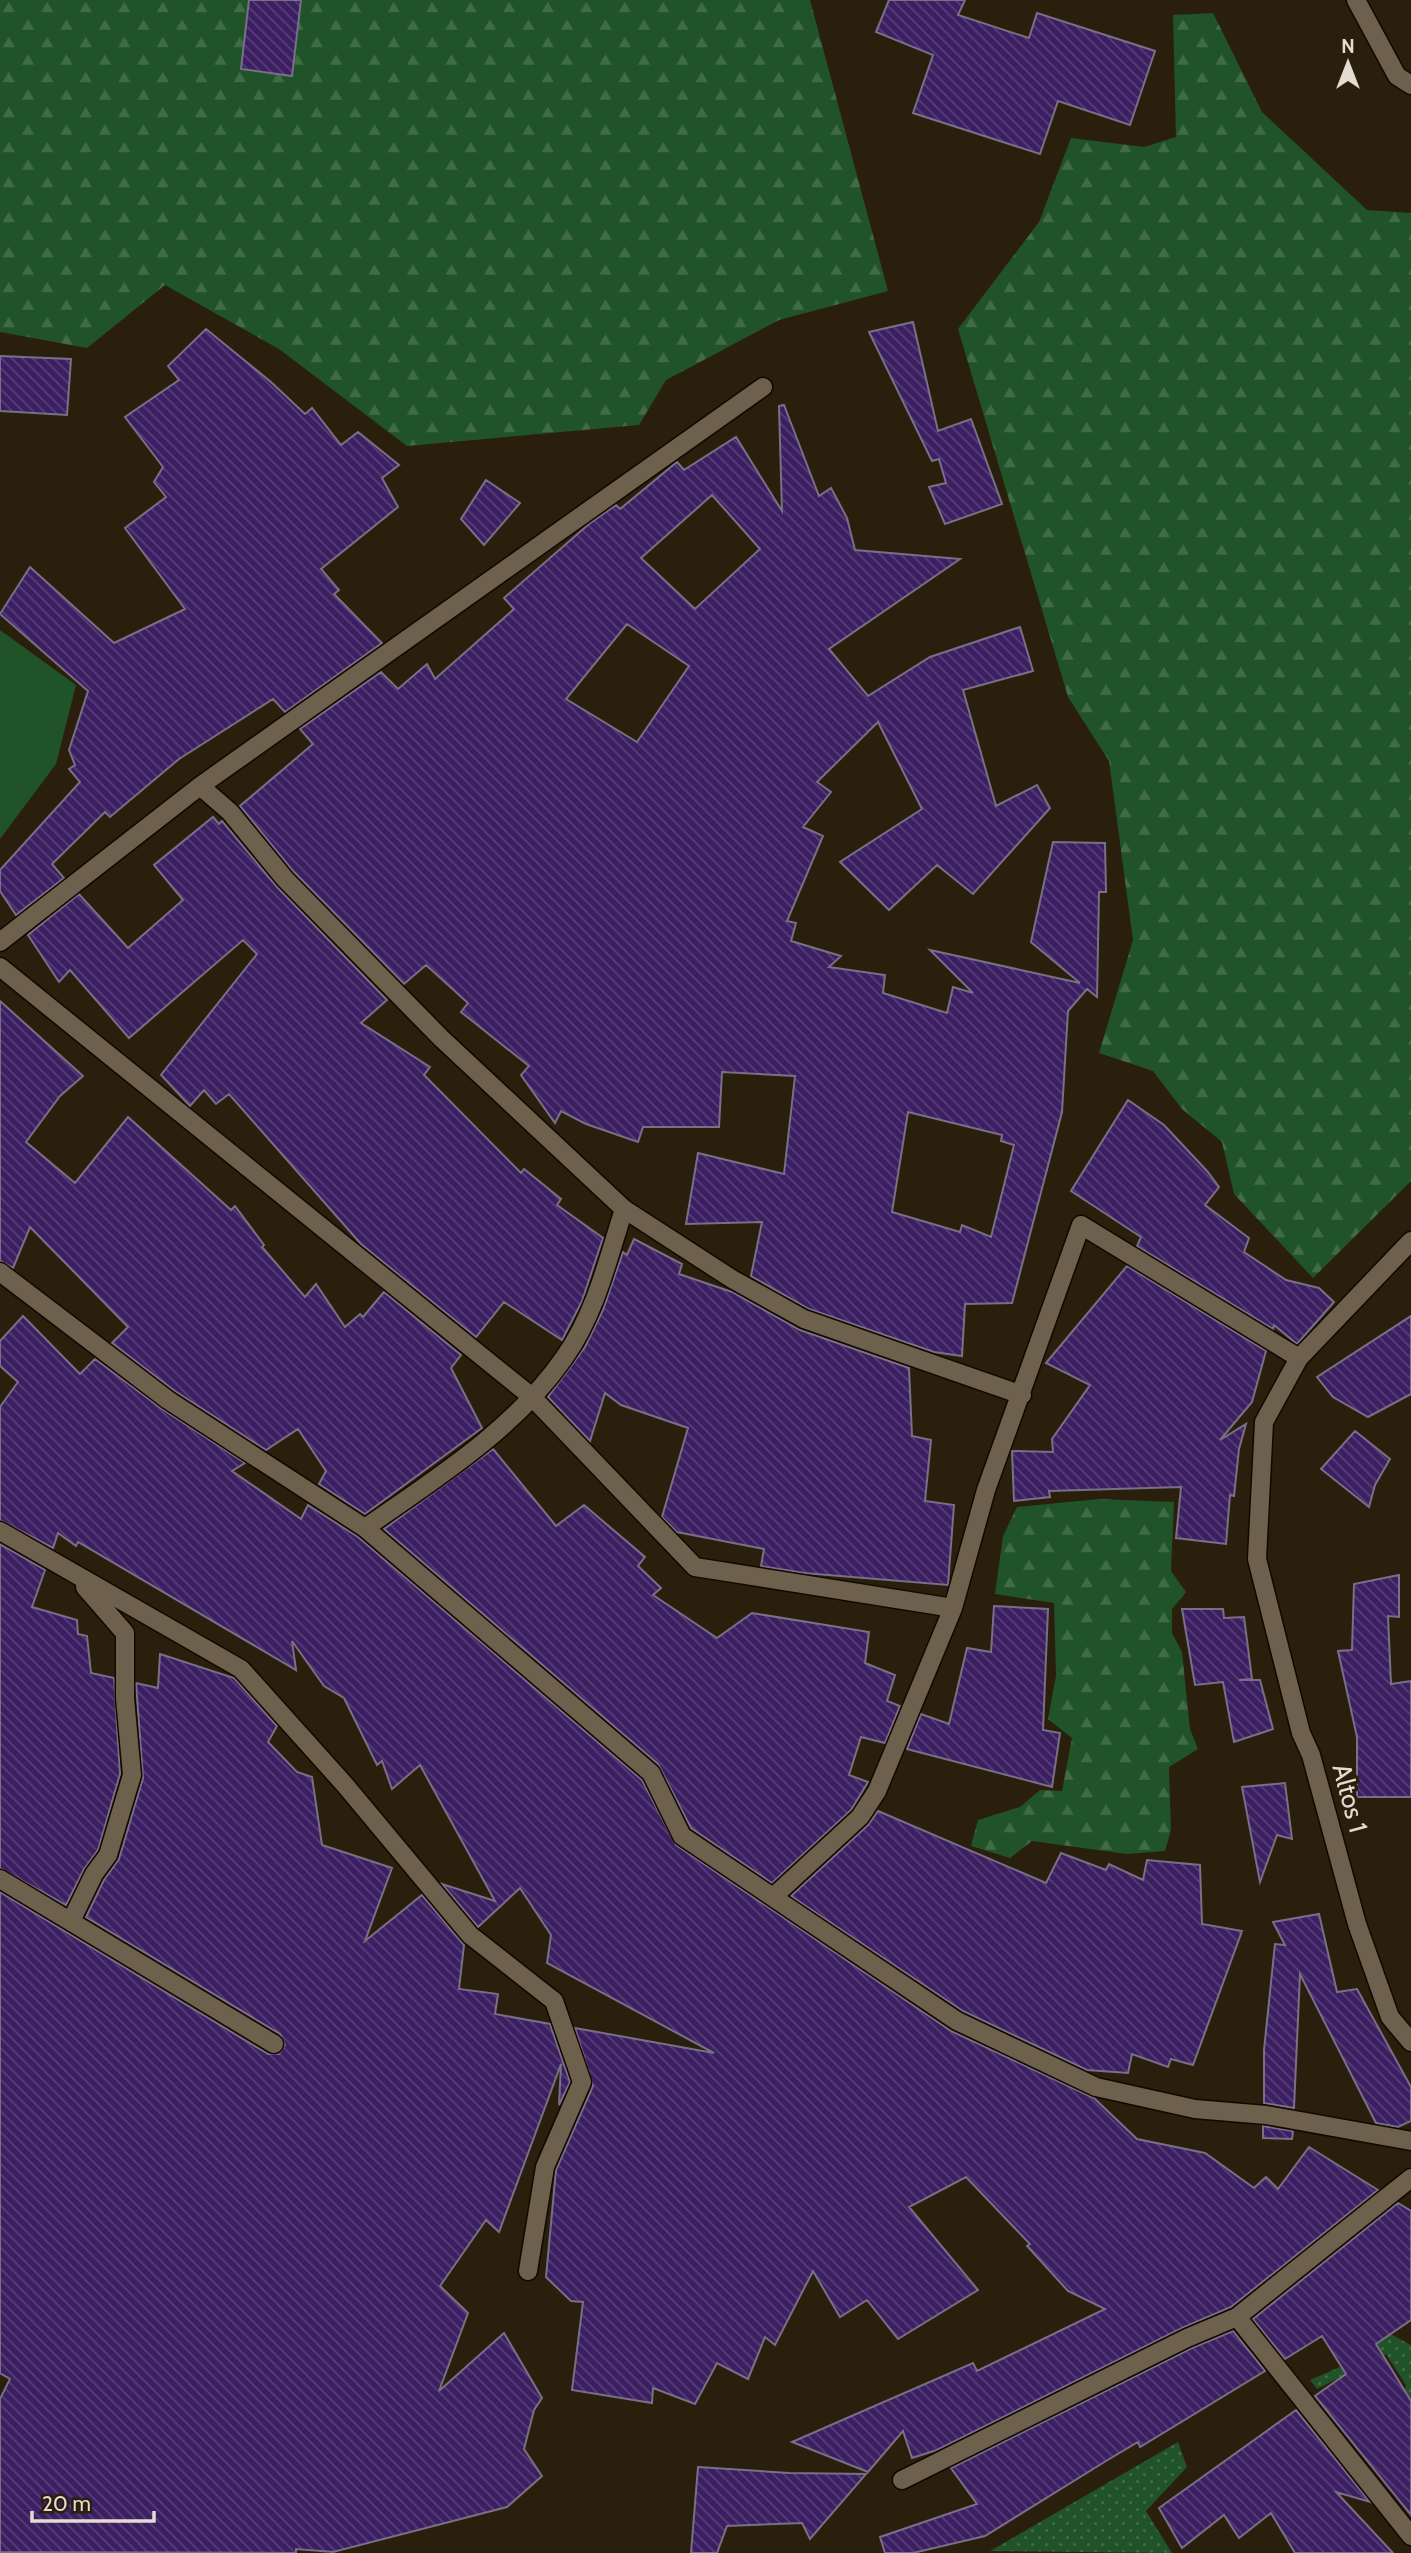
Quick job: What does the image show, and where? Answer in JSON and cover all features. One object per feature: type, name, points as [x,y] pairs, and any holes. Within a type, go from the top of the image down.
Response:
[{"type":"street","points":[[1356,0],[1397,76],[1411,85]]},
{"type":"street","points":[[0,942],[200,786],[763,387]]},
{"type":"street","points":[[200,786],[230,812],[285,879],[441,1038],[624,1209],[732,1279],[804,1319],[1022,1395]]},
{"type":"street","points":[[0,967],[532,1397],[695,1567],[953,1608]]},
{"type":"street","points":[[365,1528],[457,1464],[532,1397],[565,1357],[598,1291],[624,1209]]},
{"type":"street","points":[[773,1897],[860,1817],[877,1791],[953,1608],[986,1490],[1081,1225],[1299,1357]]},
{"type":"street","name":"Altos 1","points":[[1411,1241],[1299,1357],[1264,1422],[1257,1559],[1301,1733],[1311,1755],[1357,1924],[1390,2017],[1411,2042]]},
{"type":"street","points":[[0,1272],[168,1400],[365,1528],[650,1773],[682,1836],[957,2021],[1096,2087],[1195,2109],[1266,2115],[1411,2141]]},
{"type":"street","points":[[0,1531],[151,1620],[241,1669],[345,1785],[470,1935],[554,2001],[582,2082],[545,2167],[528,2271]]},
{"type":"street","points":[[71,1921],[93,1874],[108,1856],[132,1774],[125,1698],[125,1633],[76,1576]]},
{"type":"street","points":[[0,1879],[274,2044]]},
{"type":"street","points":[[902,2480],[1186,2338],[1237,2317],[1411,2178]]},
{"type":"street","points":[[1237,2317],[1411,2536]]},
{"type":"green space","points":[[0,0],[810,0],[888,291],[779,320],[666,380],[639,425],[407,446],[279,349],[165,285],[87,348],[0,332]]},
{"type":"green space","points":[[1213,13],[1262,112],[1367,210],[1411,213],[1411,1181],[1313,1278],[1234,1194],[1222,1142],[1182,1109],[1153,1071],[1099,1053],[1133,940],[1109,761],[1068,697],[958,329],[1039,222],[1071,138],[1144,147],[1176,137],[1173,15]]},
{"type":"green space","points":[[0,630],[76,685],[56,764],[0,839]]},
{"type":"green space","points":[[1099,1499],[1174,1502],[1171,1571],[1186,1592],[1172,1609],[1172,1633],[1182,1652],[1190,1729],[1198,1749],[1169,1767],[1171,1830],[1165,1851],[1127,1854],[1032,1841],[1010,1858],[971,1846],[978,1820],[1020,1807],[1040,1790],[1062,1791],[1072,1738],[1048,1719],[1056,1676],[1054,1603],[995,1594],[1003,1536],[1017,1507]]},
{"type":"green space","points":[[1385,2331],[1411,2345],[1411,2402],[1404,2395],[1406,2385],[1386,2354],[1317,2389],[1310,2380],[1349,2363]]},
{"type":"green space","points":[[1178,2442],[1187,2467],[1146,2511],[1172,2553],[990,2551]]},
{"type":"building","points":[[249,0],[301,0],[292,76],[241,69]]},
{"type":"building","points":[[889,0],[965,0],[958,15],[1029,38],[1037,13],[1155,51],[1130,125],[1058,101],[1040,154],[913,113],[933,55],[876,32]]},
{"type":"building","points":[[913,322],[938,431],[971,419],[1002,504],[945,524],[929,487],[946,483],[939,459],[932,461],[869,332]]},
{"type":"building","points":[[206,329],[271,382],[305,414],[312,408],[341,445],[358,432],[399,465],[382,478],[398,507],[321,569],[339,590],[334,594],[382,643],[285,712],[273,699],[179,759],[110,817],[105,812],[52,864],[64,878],[16,915],[0,891],[0,870],[80,782],[69,769],[75,765],[69,750],[88,691],[0,614],[30,567],[114,643],[185,609],[125,528],[166,497],[154,482],[163,467],[125,417],[179,380],[168,366]]},
{"type":"building","points":[[0,356],[71,359],[67,415],[0,411]]},
{"type":"building","points":[[784,405],[819,496],[831,488],[847,518],[855,550],[960,559],[829,649],[868,696],[930,657],[1020,627],[1033,671],[963,690],[996,806],[1037,785],[1050,808],[973,894],[937,865],[889,910],[840,862],[922,809],[878,722],[817,782],[831,792],[803,827],[823,836],[787,921],[796,923],[791,941],[841,956],[829,967],[885,975],[883,993],[947,1013],[953,987],[973,993],[930,950],[1080,983],[1031,942],[1053,842],[1105,843],[1106,892],[1099,892],[1097,997],[1087,989],[1068,1011],[1062,1112],[1012,1303],[965,1304],[962,1356],[934,1352],[809,1309],[751,1276],[762,1222],[686,1224],[698,1153],[784,1174],[795,1076],[722,1072],[719,1127],[643,1127],[638,1142],[586,1124],[561,1111],[555,1123],[521,1075],[529,1066],[461,1012],[468,1003],[426,965],[404,984],[293,871],[240,806],[313,744],[300,729],[381,672],[398,689],[427,664],[435,679],[514,609],[504,598],[589,524],[616,505],[620,509],[677,462],[684,470],[736,437],[782,511],[779,406]],"holes":[[[712,495],[760,549],[695,609],[641,558]],[[627,624],[689,666],[637,742],[566,699]],[[908,1112],[1002,1135],[1001,1141],[1014,1145],[991,1237],[962,1225],[960,1232],[892,1212]]]},
{"type":"building","points":[[486,480],[520,503],[484,545],[461,519]]},
{"type":"building","points":[[213,817],[219,824],[222,821],[277,887],[387,1000],[361,1023],[430,1067],[424,1075],[521,1173],[524,1169],[561,1199],[557,1205],[603,1238],[582,1301],[562,1340],[504,1302],[476,1337],[361,1244],[229,1094],[216,1104],[204,1090],[190,1106],[161,1075],[257,954],[243,940],[129,1038],[70,970],[59,982],[28,935],[79,894],[128,948],[183,900],[154,865]]},
{"type":"building","points":[[0,1001],[83,1076],[60,1096],[26,1142],[75,1183],[128,1117],[231,1210],[235,1206],[264,1245],[262,1247],[305,1297],[316,1284],[345,1327],[360,1314],[363,1317],[384,1292],[461,1355],[451,1368],[482,1428],[365,1514],[319,1484],[326,1471],[298,1429],[266,1450],[175,1391],[112,1343],[128,1327],[30,1227],[13,1268],[0,1261]]},
{"type":"building","points":[[1128,1100],[1164,1125],[1207,1171],[1219,1187],[1205,1205],[1249,1238],[1244,1252],[1286,1280],[1319,1288],[1334,1302],[1297,1344],[1274,1325],[1273,1329],[1137,1246],[1141,1237],[1071,1191]]},
{"type":"building","points":[[634,1239],[682,1264],[679,1274],[732,1292],[800,1330],[909,1368],[912,1436],[931,1440],[925,1501],[954,1505],[948,1585],[804,1573],[761,1566],[764,1549],[677,1532],[662,1517],[688,1428],[621,1405],[605,1393],[590,1441],[548,1397],[585,1347],[603,1310],[623,1252],[627,1255]]},
{"type":"building","points":[[1127,1266],[1266,1351],[1252,1402],[1220,1440],[1246,1424],[1239,1449],[1234,1496],[1230,1495],[1226,1544],[1176,1538],[1181,1487],[1049,1491],[1050,1497],[1014,1501],[1012,1451],[1053,1452],[1052,1439],[1090,1385],[1046,1363]]},
{"type":"building","points":[[23,1316],[80,1374],[95,1359],[162,1409],[245,1463],[232,1471],[301,1519],[308,1505],[358,1537],[642,1780],[676,1845],[951,2031],[1094,2098],[1137,2139],[1205,2153],[1254,2188],[1266,2177],[1278,2189],[1309,2147],[1378,2190],[1231,2307],[1182,2328],[937,2450],[912,2458],[903,2431],[868,2472],[792,2442],[973,2363],[977,2371],[1105,2309],[1068,2291],[1027,2246],[1030,2244],[966,2177],[909,2207],[978,2290],[898,2339],[867,2300],[840,2317],[813,2271],[775,2345],[765,2337],[748,2379],[717,2363],[695,2404],[653,2388],[652,2403],[572,2390],[583,2302],[571,2301],[546,2277],[556,2170],[593,2086],[575,2028],[714,2053],[547,1963],[551,1935],[520,1888],[478,1927],[442,1884],[495,1901],[420,1765],[392,1789],[382,1761],[377,1765],[344,1698],[324,1686],[292,1641],[296,1670],[78,1542],[76,1546],[58,1533],[53,1548],[0,1520],[0,1407],[18,1382],[0,1366],[0,1341]]},
{"type":"building","points":[[1411,1316],[1411,1394],[1368,1417],[1333,1397],[1317,1377]]},
{"type":"building","points":[[1355,1431],[1390,1459],[1375,1485],[1369,1507],[1321,1469]]},
{"type":"building","points":[[493,1449],[556,1526],[584,1505],[645,1557],[638,1566],[661,1588],[653,1595],[717,1638],[752,1613],[869,1632],[865,1663],[895,1675],[887,1701],[900,1706],[885,1743],[861,1737],[849,1775],[868,1782],[851,1810],[772,1883],[691,1828],[658,1764],[384,1529]]},
{"type":"building","points":[[0,1544],[45,1570],[32,1607],[77,1620],[78,1634],[87,1636],[91,1673],[114,1678],[120,1774],[98,1850],[84,1869],[66,1905],[0,1868]]},
{"type":"building","points":[[1399,1575],[1399,1617],[1388,1616],[1391,1684],[1411,1681],[1411,1797],[1357,1797],[1357,1737],[1338,1651],[1352,1650],[1354,1584]]},
{"type":"building","points":[[994,1606],[1048,1609],[1043,1730],[1060,1733],[1052,1787],[907,1749],[921,1714],[949,1724],[967,1648],[991,1652]]},
{"type":"building","points":[[1182,1609],[1223,1609],[1224,1618],[1244,1617],[1252,1679],[1239,1680],[1260,1680],[1273,1729],[1234,1742],[1223,1682],[1195,1685]]},
{"type":"building","points":[[160,1654],[234,1678],[277,1726],[268,1742],[297,1772],[312,1777],[322,1845],[392,1868],[365,1941],[422,1895],[464,1945],[459,1989],[498,1994],[495,2014],[550,2024],[570,2082],[559,2105],[561,2064],[499,2232],[486,2220],[440,2286],[468,2313],[439,2391],[504,2333],[542,2398],[534,2410],[524,2449],[542,2476],[507,2507],[333,2552],[296,2549],[296,2553],[0,2552],[0,2399],[10,2379],[0,2373],[0,1892],[268,2054],[279,2054],[285,2045],[280,2034],[86,1917],[104,1880],[119,1859],[143,1778],[136,1683],[158,1688]]},
{"type":"building","points":[[1285,1783],[1292,1839],[1277,1835],[1260,1882],[1242,1787]]},
{"type":"building","points":[[878,1811],[1046,1883],[1061,1853],[1106,1870],[1109,1864],[1143,1880],[1147,1860],[1200,1865],[1202,1924],[1242,1931],[1193,2065],[1171,2059],[1168,2067],[1132,2054],[1128,2073],[1087,2070],[963,2011],[791,1896],[868,1825]]},
{"type":"building","points":[[1319,1914],[1337,1992],[1357,1989],[1411,2087],[1411,2121],[1398,2127],[1376,2123],[1300,1974],[1294,2108],[1264,2103],[1264,2050],[1275,1944],[1285,1945],[1273,1922]]},
{"type":"building","points":[[1263,2126],[1293,2131],[1292,2139],[1263,2138]]},
{"type":"building","points":[[1398,2203],[1411,2211],[1411,2320],[1376,2344],[1411,2401],[1411,2515],[1315,2396],[1346,2374],[1322,2336],[1285,2359],[1253,2319]]},
{"type":"building","points":[[1233,2331],[1265,2371],[1140,2447],[1138,2442],[985,2536],[913,2553],[885,2553],[880,2537],[977,2504],[951,2468],[1192,2348]]},
{"type":"building","points":[[1296,2410],[1370,2502],[1336,2492],[1393,2553],[1295,2553],[1271,2513],[1239,2538],[1224,2515],[1182,2548],[1159,2508]]},
{"type":"building","points":[[698,2467],[789,2473],[866,2474],[810,2539],[802,2523],[727,2526],[717,2553],[691,2553]]}]
